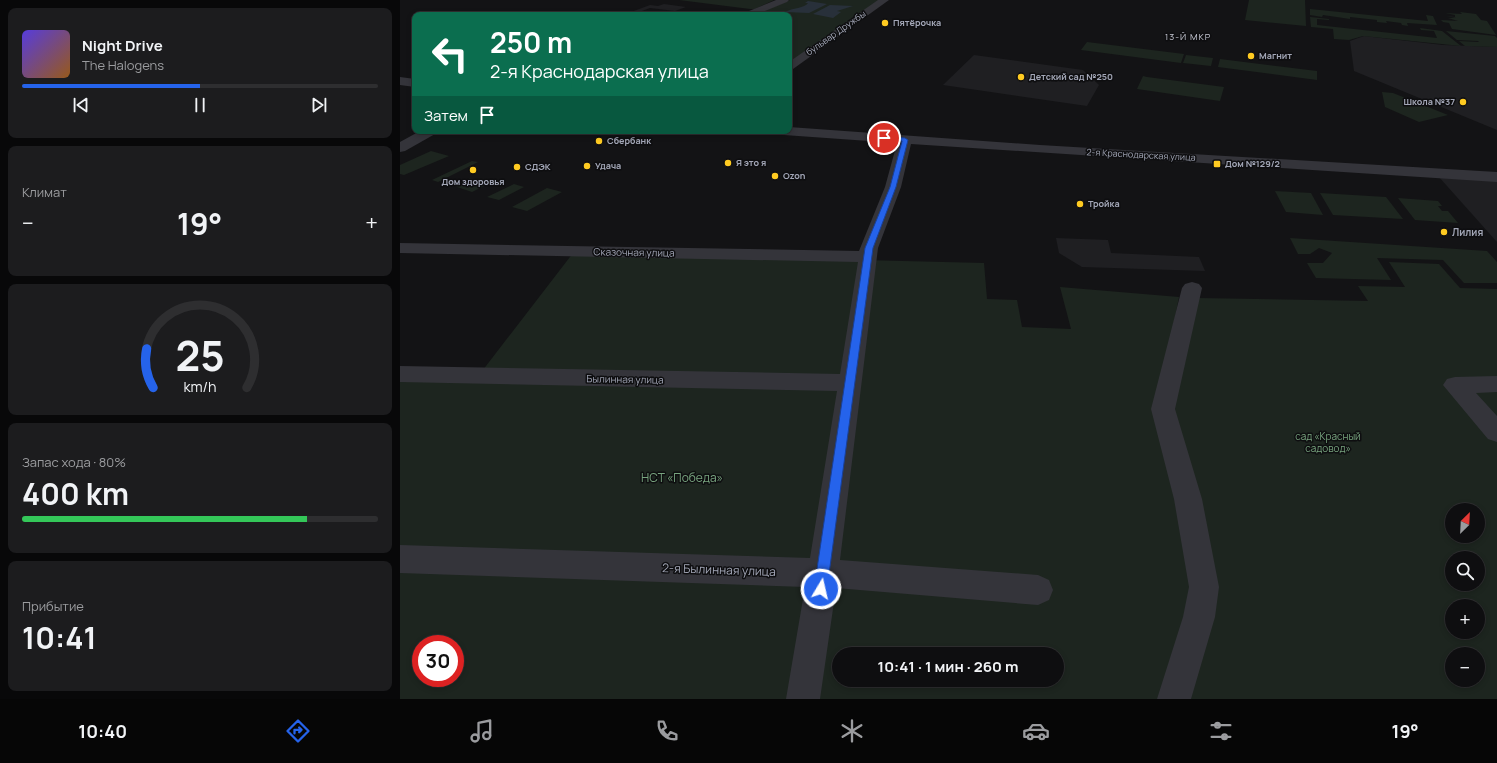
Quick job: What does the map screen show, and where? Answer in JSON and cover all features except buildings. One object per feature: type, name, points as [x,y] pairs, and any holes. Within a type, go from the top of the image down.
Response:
[{"type":"street","points":[[754,12],[784,0]]},
{"type":"street","name":"бульвар Дружбы","points":[[792,64],[884,0]]},
{"type":"street","points":[[400,81],[412,83]]},
{"type":"street","name":"2-я Краснодарская улица","points":[[792,132],[1047,150],[1497,176]]},
{"type":"street","points":[[400,148],[425,134]]},
{"type":"street","points":[[803,699],[823,574],[869,248],[893,187],[905,140]]},
{"type":"street","name":"Сказочная улица","points":[[400,248],[868,257]]},
{"type":"street","points":[[1174,699],[1199,617],[1204,587],[1188,499],[1163,409],[1192,288]]},
{"type":"street","name":"Былинная улица","points":[[400,374],[850,383]]},
{"type":"street","points":[[1497,384],[1455,385],[1497,432]]},
{"type":"street","name":"2-я Былинная улица","points":[[400,559],[823,574],[1038,590]]},
{"type":"shaded area","points":[[808,1],[827,4],[809,13],[785,12],[804,6],[808,3],[805,3]]},
{"type":"shaded area","points":[[664,4],[686,7],[675,11],[650,8],[639,12],[631,12],[650,5],[658,6]]},
{"type":"shaded area","points":[[830,5],[853,6],[837,11],[841,12],[833,18],[813,14]]},
{"type":"shaded area","name":"Школа №37","points":[[1364,36],[1443,45],[1497,47],[1497,130],[1354,71],[1350,41]]},
{"type":"shaded area","name":"Детский сад №250","points":[[974,55],[1083,70],[1099,85],[1087,106],[943,85]]},
{"type":"shaded area","points":[[1439,177],[1497,181],[1497,242]]},
{"type":"shaded area","points":[[1056,238],[1108,240],[1111,253],[1199,257],[1205,271],[1082,267],[1059,253]]},
{"type":"green space","points":[[679,0],[774,0],[755,9],[750,9]]},
{"type":"green space","points":[[790,0],[881,0],[792,62],[792,12],[761,12]]},
{"type":"green space","points":[[1249,0],[1305,0],[1306,26],[1245,20]]},
{"type":"green space","points":[[1310,9],[1428,21],[1426,15],[1433,16],[1437,25],[1407,23],[1408,26],[1402,25],[1401,23],[1386,21],[1387,23],[1377,22],[1377,20],[1350,17],[1350,19],[1323,15],[1322,17],[1310,15]]},
{"type":"green space","points":[[1460,12],[1476,14],[1481,20],[1487,21],[1496,35],[1452,29],[1449,23],[1441,20],[1458,21],[1448,18],[1456,18],[1446,16],[1455,17],[1455,15],[1445,13],[1462,14]]},
{"type":"green space","points":[[1310,17],[1329,19],[1317,19],[1317,25],[1437,38],[1434,31],[1421,30],[1420,28],[1442,31],[1461,46],[1363,36],[1349,40],[1334,39],[1333,29],[1311,27]]},
{"type":"green space","points":[[1446,31],[1495,36],[1497,38],[1497,47],[1465,46],[1459,41],[1479,42],[1457,40]]},
{"type":"green space","points":[[1087,42],[1184,54],[1181,63],[1081,50]]},
{"type":"green space","points":[[1186,55],[1213,58],[1211,66],[1183,63]]},
{"type":"green space","points":[[1220,59],[1317,71],[1317,80],[1218,67]]},
{"type":"green space","points":[[1143,76],[1224,87],[1220,101],[1137,89]]},
{"type":"green space","points":[[1382,92],[1393,93],[1448,115],[1419,122],[1385,107]]},
{"type":"green space","points":[[431,151],[449,156],[404,175],[400,174],[400,165]]},
{"type":"green space","points":[[472,161],[478,162],[438,182],[432,180]]},
{"type":"green space","points":[[470,178],[488,184],[472,192],[454,186]]},
{"type":"green space","points":[[514,184],[524,187],[499,200],[487,197]]},
{"type":"green space","points":[[547,188],[562,192],[527,211],[512,207]]},
{"type":"green space","points":[[1275,191],[1311,193],[1323,215],[1286,212]]},
{"type":"green space","points":[[1320,193],[1386,197],[1403,219],[1333,215]]},
{"type":"green space","points":[[1398,198],[1438,201],[1442,206],[1438,206],[1442,211],[1448,211],[1458,223],[1415,220]]},
{"type":"green space","points":[[1290,238],[1487,251],[1497,262],[1497,283],[1464,283],[1443,260],[1377,258],[1391,280],[1316,278],[1307,263],[1323,263],[1332,253],[1319,248],[1310,254],[1298,254]]},
{"type":"green space","name":"НСТ «Победа»","points":[[573,253],[984,263],[987,299],[1017,300],[1022,327],[1071,329],[1060,287],[1179,297],[1157,408],[1198,585],[1163,699],[400,699],[400,378],[476,379]]},
{"type":"green space","name":"сад «Красный садовод»","points":[[1389,262],[1439,264],[1460,288],[1497,289],[1497,699],[1185,699],[1215,601],[1169,409],[1197,298],[1368,301],[1358,286],[1405,287]]},
{"type":"place","name":"Пятёрочка","points":[[885,23]]},
{"type":"place","name":"Магнит","points":[[1251,56]]},
{"type":"place","name":"Детский сад №250","points":[[1021,77]]},
{"type":"place","name":"Школа №37","points":[[1463,102]]},
{"type":"place","name":"Сбербанк","points":[[599,141]]},
{"type":"place","name":"Я это я","points":[[728,163]]},
{"type":"place","name":"Дом №129/2","points":[[1217,164]]},
{"type":"place","name":"Удача","points":[[587,166]]},
{"type":"place","name":"СДЭК","points":[[517,167]]},
{"type":"place","name":"Дом здоровья","points":[[473,170]]},
{"type":"place","name":"Ozon","points":[[775,176]]},
{"type":"place","name":"Тройка","points":[[1080,204]]},
{"type":"place","name":"Лилия","points":[[1444,232]]},
{"type":"district","name":"13-Й МКР","points":[[1188,37]]},
{"type":"route","points":[[821,589],[869,248],[893,187],[905,140],[884,138]]}]
